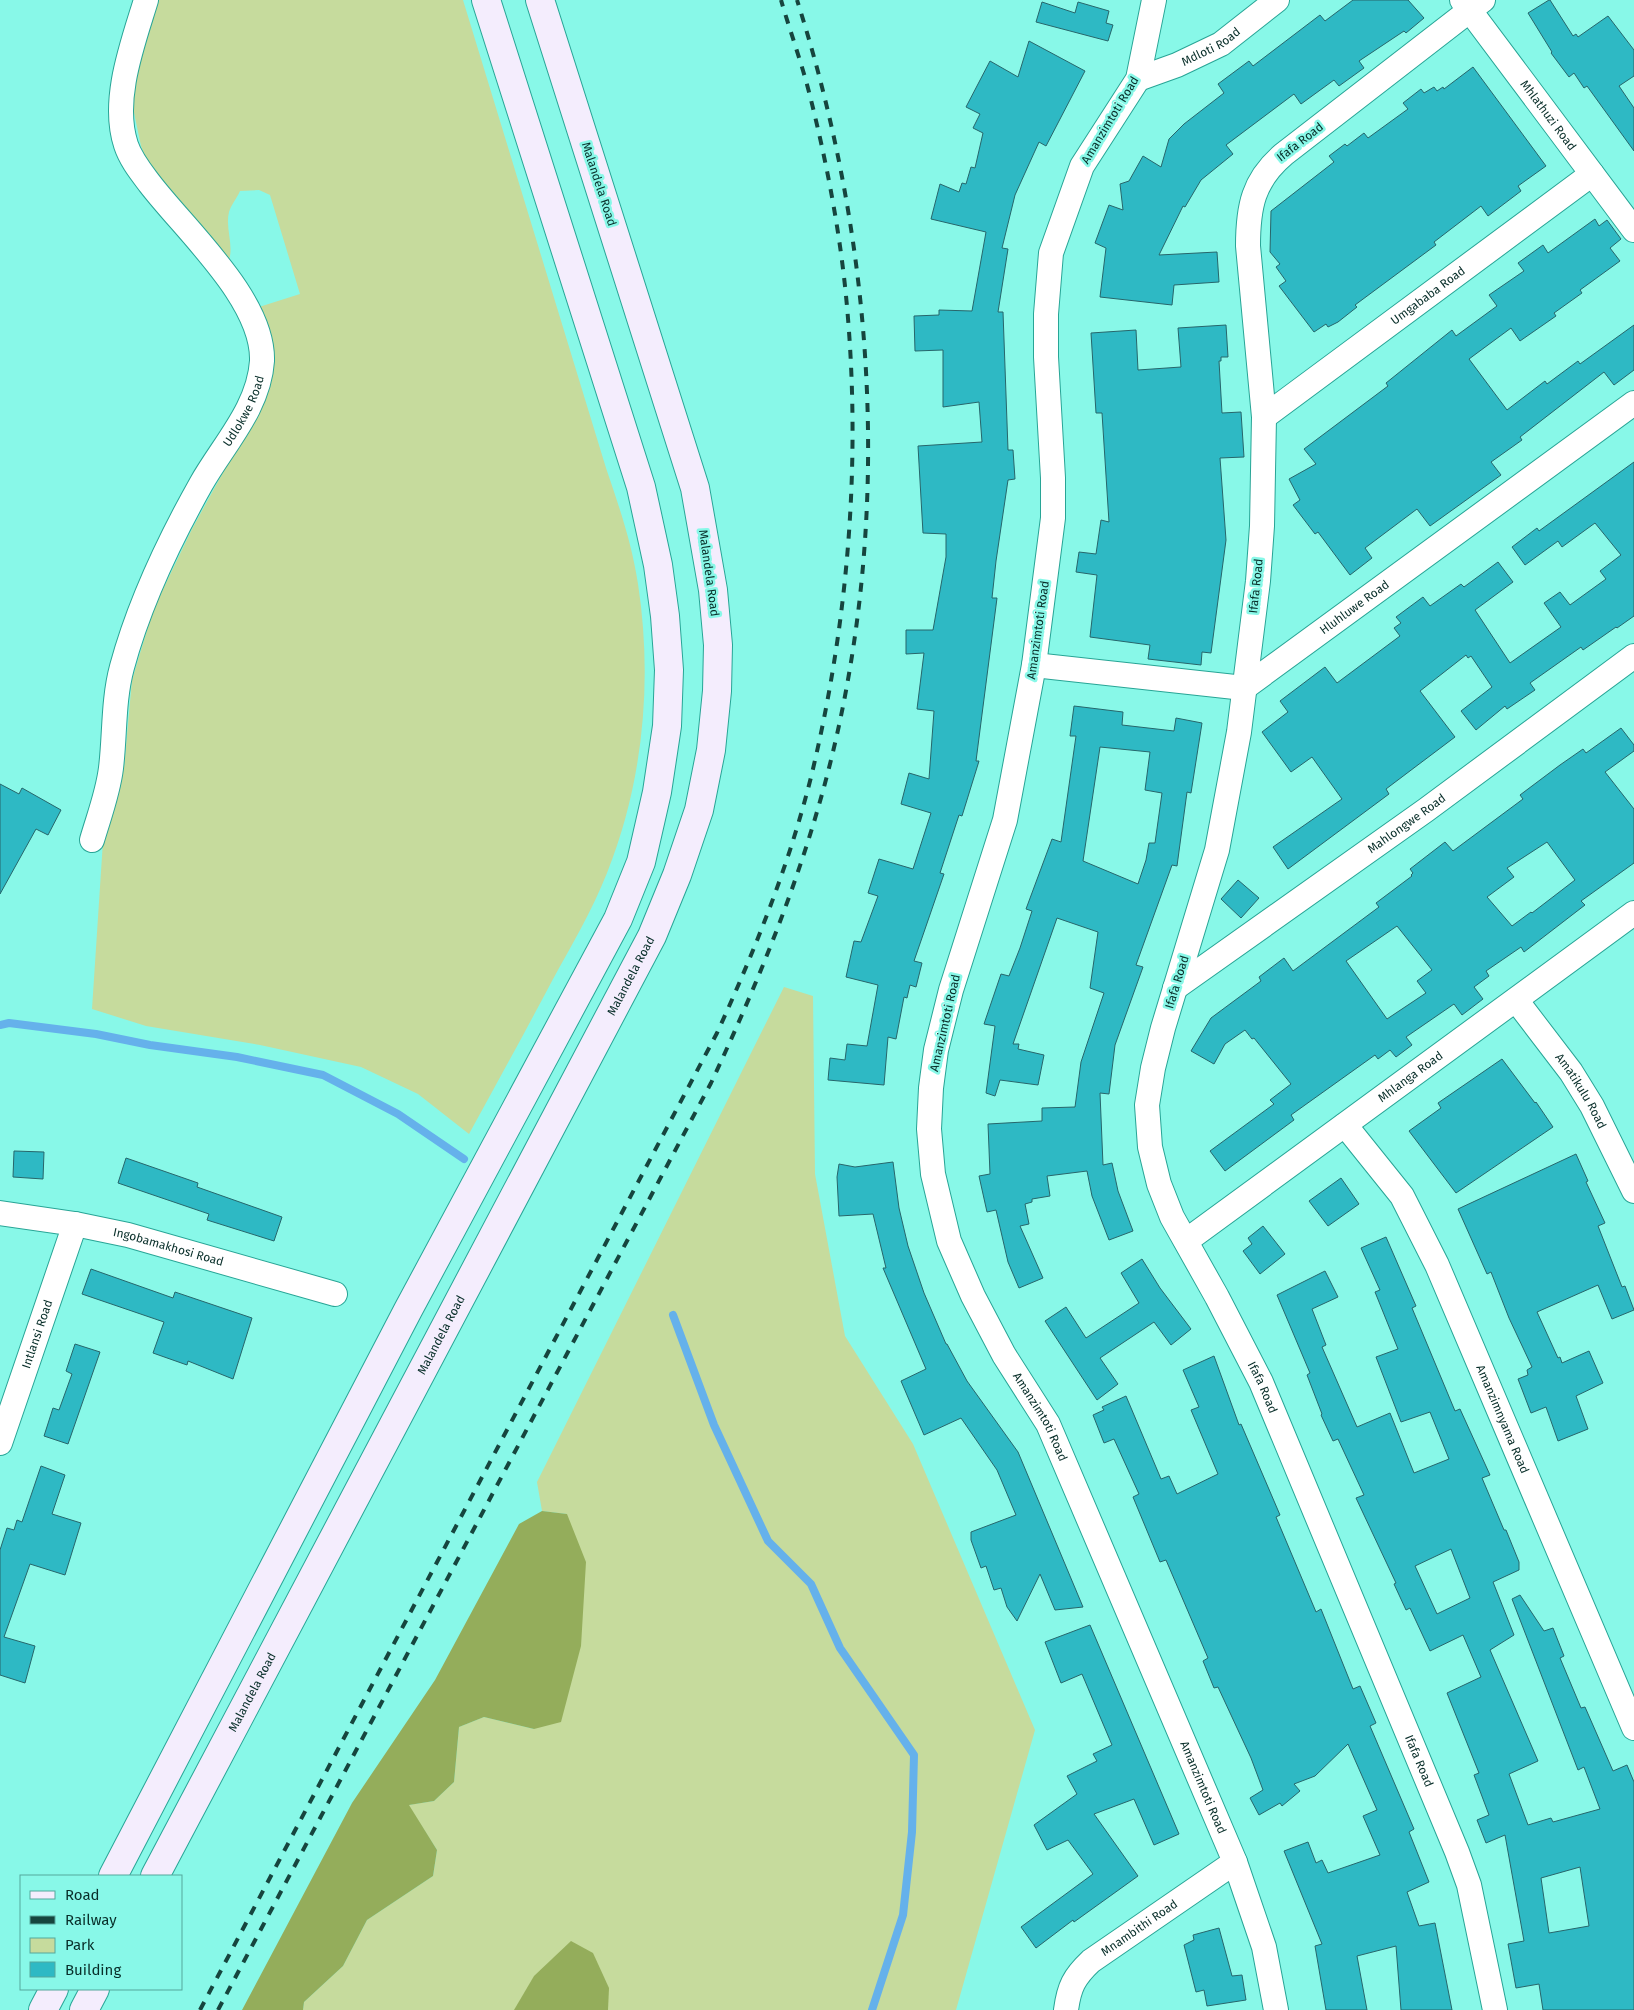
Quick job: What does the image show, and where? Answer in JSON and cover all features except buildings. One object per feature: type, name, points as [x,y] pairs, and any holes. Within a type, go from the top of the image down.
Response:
[{"type":"main road","points":[[114,1875],[408,1310],[618,919],[641,862],[657,792],[667,726],[668,670],[665,616],[656,556],[641,487],[486,0]]},
{"type":"main road","name":"Malandela Road","points":[[155,1875],[652,936],[677,875],[699,810],[711,750],[717,691],[718,645],[712,590],[695,488],[540,0]]},
{"type":"main road","points":[[43,2010],[53,1990]]},
{"type":"main road","points":[[84,2010],[94,1990]]},
{"type":"street","name":"Udlokwe Road","points":[[92,840],[110,778],[116,703],[122,669],[141,610],[173,538],[201,483],[240,424],[259,381],[262,360],[257,328],[239,292],[202,245],[170,210],[134,163],[126,144],[121,110],[124,75],[146,0]]},
{"type":"street","name":"Amanzimtoti Road","points":[[1154,0],[1138,79],[1082,166],[1051,253],[1046,314],[1046,357],[1053,478],[1053,518],[1034,665],[1004,820],[951,990],[936,1050],[931,1088],[929,1129],[934,1174],[949,1241],[969,1287],[1004,1355],[1048,1424],[1235,1862],[1264,1947],[1276,2010]]},
{"type":"street","name":"Mdloti Road","points":[[1138,79],[1177,65],[1221,44],[1277,0]]},
{"type":"street","name":"Mhlathuzi Road","points":[[1472,3],[1592,174],[1634,230]]},
{"type":"street","name":"Ifafa Road","points":[[1472,3],[1273,163],[1260,179],[1253,195],[1248,219],[1248,246],[1264,417],[1262,526],[1244,688],[1237,742],[1217,850],[1153,1068],[1147,1105],[1150,1147],[1158,1184],[1172,1217],[1261,1382],[1457,1852],[1469,1885],[1495,2010]]},
{"type":"street","name":"Umgababa Road","points":[[1264,417],[1592,174]]},
{"type":"street","name":"Hluhluwe Road","points":[[1244,688],[1634,403]]},
{"type":"street","name":"Mahlongwe Road","points":[[1175,988],[1426,810],[1634,656]]},
{"type":"street","points":[[1034,665],[1244,688]]},
{"type":"street","name":"Mhlanga Road","points":[[1186,1241],[1634,913]]},
{"type":"street","name":"Amatikulu Road","points":[[1516,1000],[1571,1072],[1631,1177]]},
{"type":"street","name":"Amanzimnyama Road","points":[[1345,1125],[1402,1196],[1434,1258],[1634,1728]]},
{"type":"street","name":"Ingobamakhosi Road","points":[[0,1213],[74,1224],[128,1235],[335,1294]]},
{"type":"street","name":"Intlansi Road","points":[[2,1434],[74,1224]]},
{"type":"street","name":"Mnambithi Road","points":[[1066,2010],[1069,1991],[1078,1973],[1091,1961],[1235,1862]]},
{"type":"green space","points":[[159,0],[463,0],[629,540],[638,584],[645,657],[642,731],[637,768],[629,804],[619,839],[595,901],[469,1134],[418,1094],[361,1067],[260,1045],[146,1026],[92,1009],[103,841],[124,768],[132,680],[153,610],[192,529],[266,394],[259,307],[300,294],[270,195],[259,190],[240,191],[231,207],[228,218],[231,248],[229,260],[175,201],[148,164],[141,146],[133,108],[134,89],[137,70]]},
{"type":"green space","points":[[784,987],[813,996],[815,1174],[845,1336],[913,1444],[1035,1730],[956,2010],[303,2010],[304,2002],[343,1966],[367,1920],[433,1876],[437,1850],[408,1805],[434,1801],[454,1782],[459,1727],[484,1717],[534,1729],[567,1514],[542,1511],[537,1482]]},
{"type":"green space","points":[[542,1511],[567,1514],[586,1562],[581,1646],[561,1722],[534,1729],[484,1717],[459,1727],[454,1782],[434,1801],[409,1805],[437,1850],[433,1876],[367,1920],[343,1966],[304,2002],[303,2010],[242,2010],[352,1803],[435,1680],[519,1524]]},
{"type":"green space","points":[[571,1941],[593,1953],[609,1988],[608,2010],[514,2010],[534,1976]]},
{"type":"waterway","points":[[0,1025],[9,1023],[96,1034],[150,1045],[237,1057],[323,1075],[398,1114],[464,1159]]},
{"type":"waterway","points":[[673,1315],[714,1425],[768,1541],[811,1584],[840,1648],[914,1755],[912,1832],[903,1915],[872,2010]]},
{"type":"railway","points":[[200,2010],[717,1033],[771,906],[803,807],[825,713],[836,653],[844,592],[852,469],[852,408],[845,286],[835,213],[809,92],[781,0]]},
{"type":"railway","points":[[218,2010],[711,1083],[731,1040],[784,910],[800,866],[827,776],[838,730],[855,639],[864,547],[868,455],[866,363],[857,271],[842,179],[822,89],[797,0]]}]
